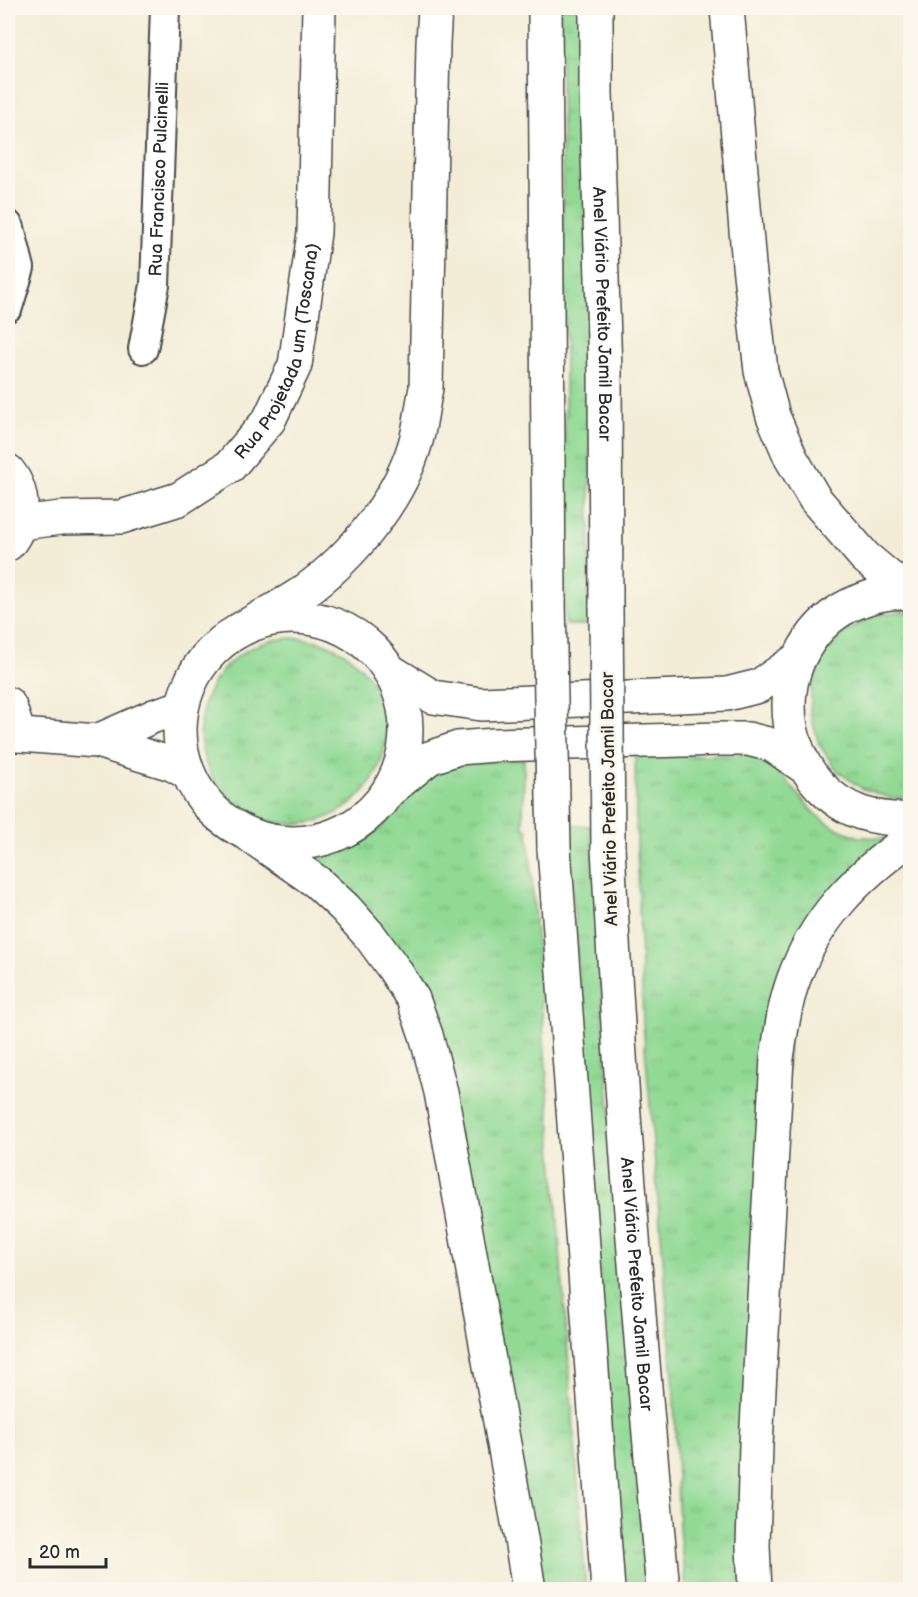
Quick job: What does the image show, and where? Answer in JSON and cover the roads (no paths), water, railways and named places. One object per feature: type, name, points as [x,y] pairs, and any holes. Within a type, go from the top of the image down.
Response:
[{"type":"main road","name":"Rua Projetada um (Toscana)","points":[[14,533],[61,518],[121,517],[179,499],[230,466],[269,420],[295,365],[314,233],[319,8]]},
{"type":"main road","points":[[435,8],[426,388],[418,435],[405,471],[386,506],[363,537],[335,565],[302,592],[239,630],[219,644],[202,662],[190,684],[182,707],[180,729],[182,752],[188,773],[199,794],[213,812],[317,882],[345,908],[370,936],[413,999],[441,1092],[529,1590]]},
{"type":"main road","points":[[545,8],[549,602],[554,848],[608,1590]]},
{"type":"main road","name":"Anel Viário Prefeito Jamil Bacar","points":[[596,8],[596,93],[606,371],[608,847],[616,1008],[631,1224],[663,1590]]},
{"type":"main road","points":[[727,8],[749,265],[761,371],[773,416],[791,458],[815,499],[865,557],[890,578],[910,587]]},
{"type":"main road","points":[[8,471],[19,488],[22,506],[14,533]]},
{"type":"main road","points":[[910,593],[874,595],[847,606],[827,620],[810,638],[798,660],[790,683],[788,705],[790,728],[796,749],[807,769],[822,787],[839,802],[860,812],[890,820],[910,819]]},
{"type":"main road","points":[[239,630],[266,620],[294,616],[322,620],[348,631],[372,648],[390,670],[402,699],[407,730],[402,762],[390,790]]},
{"type":"main road","points":[[390,670],[433,697],[481,704],[727,694],[759,686],[798,660]]},
{"type":"main road","points":[[8,704],[13,735],[97,741],[172,764],[188,773]]},
{"type":"main road","points":[[97,741],[154,716],[182,707]]},
{"type":"main road","points":[[252,837],[282,844],[314,843],[344,833],[370,815],[390,790],[429,758],[458,748],[495,744],[748,739],[772,745],[807,769]]},
{"type":"main road","points":[[755,1590],[753,1546],[756,1445],[777,1070],[783,1017],[792,982],[807,948],[826,917],[848,890],[910,838]]},
{"type":"street","name":"Rua Francisco Pulcinelli","points":[[143,350],[155,285],[165,8]]},
{"type":"street","points":[[8,225],[20,268],[8,307]]}]
